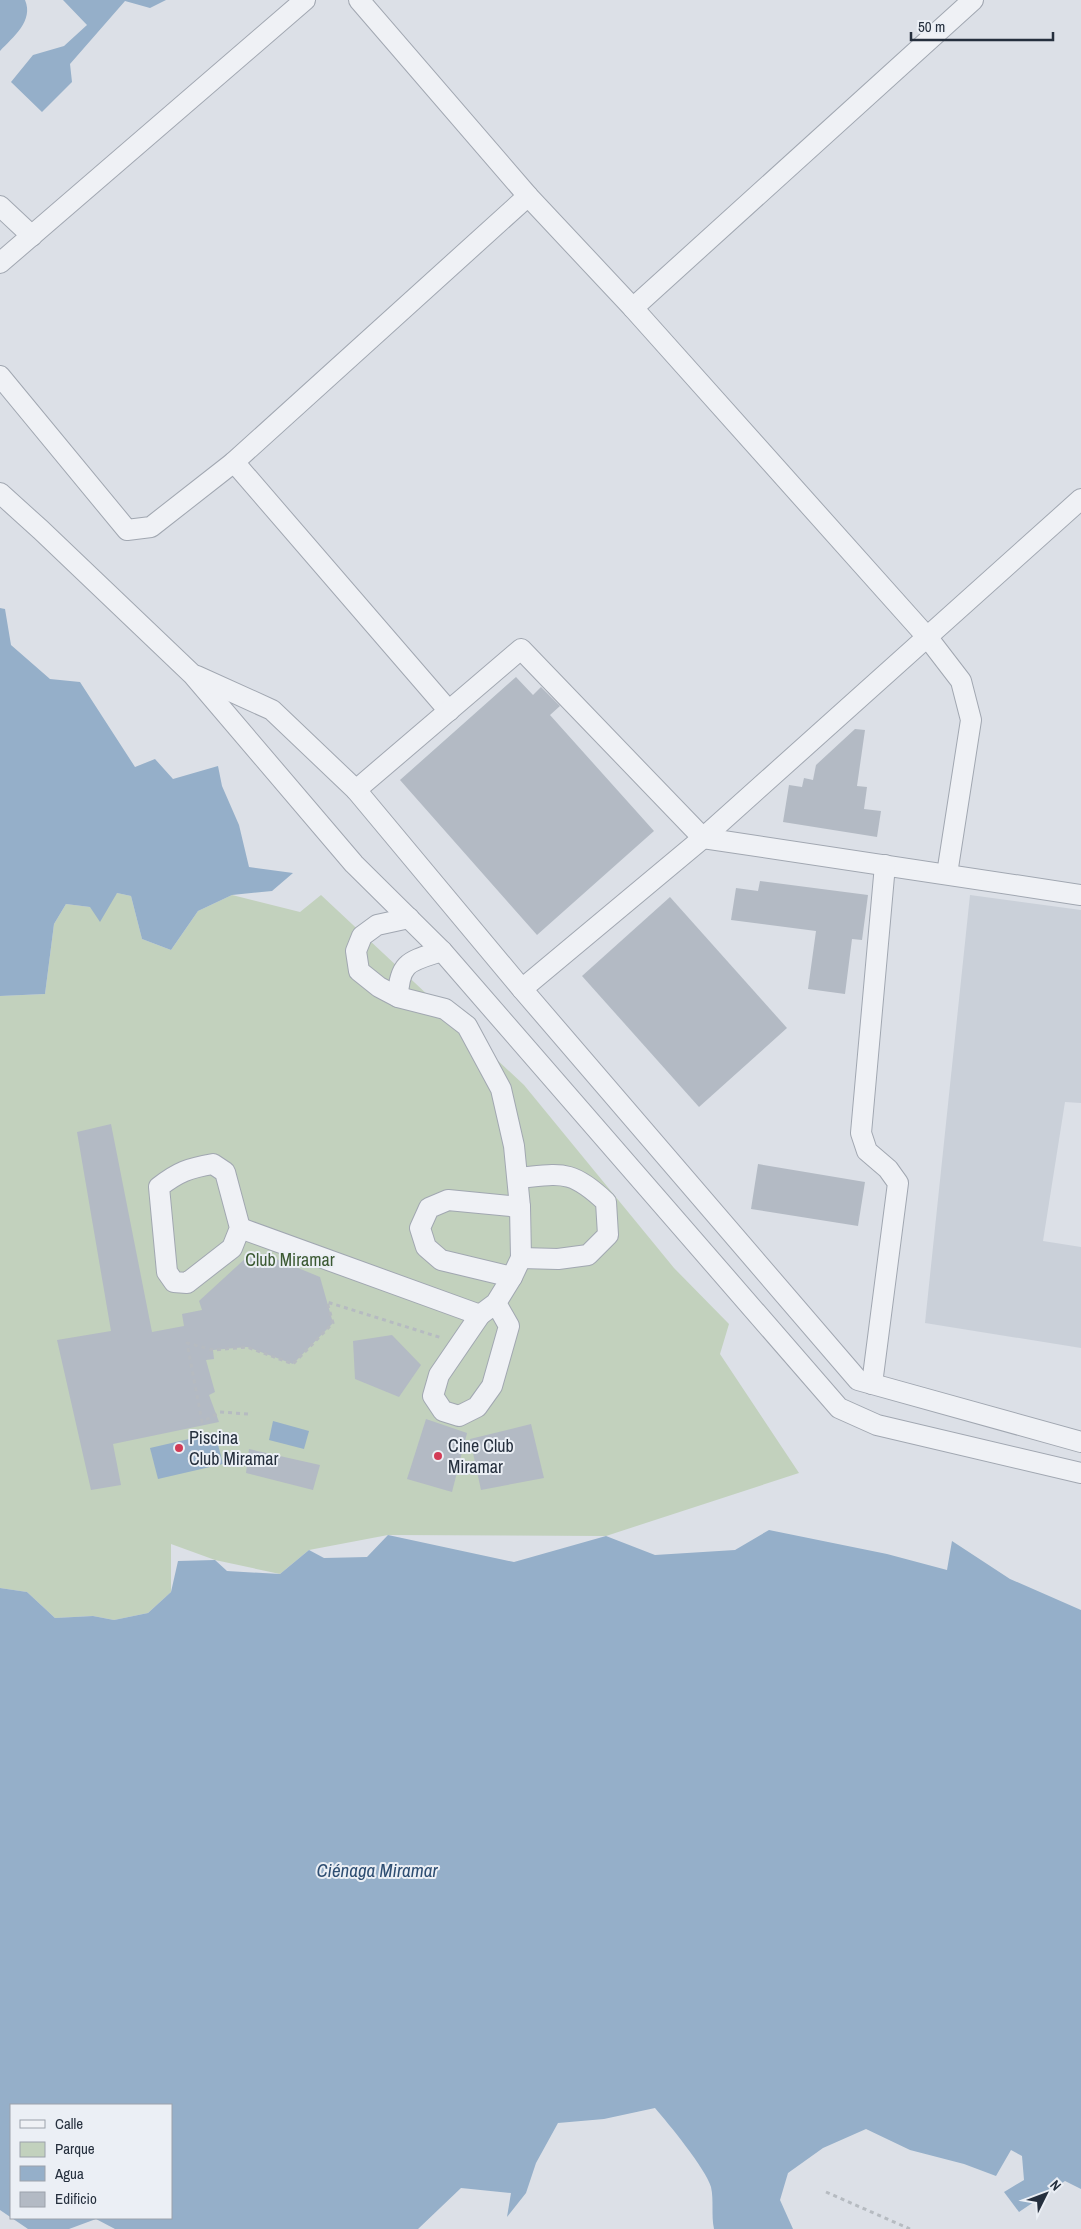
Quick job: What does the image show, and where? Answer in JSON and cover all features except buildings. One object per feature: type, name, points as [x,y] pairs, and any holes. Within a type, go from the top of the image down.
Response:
[{"type":"street","points":[[0,263],[305,0]]},
{"type":"street","points":[[359,0],[528,196],[633,308],[928,638],[961,680],[971,720],[947,874]]},
{"type":"street","points":[[633,308],[973,0]]},
{"type":"street","points":[[0,376],[128,530],[150,527],[234,462],[528,196]]},
{"type":"street","points":[[0,206],[32,236]]},
{"type":"street","points":[[234,462],[449,711]]},
{"type":"street","points":[[0,493],[193,675],[354,864],[442,951],[839,1408],[877,1425],[1081,1473]]},
{"type":"street","points":[[522,989],[703,838],[1081,499]]},
{"type":"street","points":[[356,790],[521,649],[703,838],[1081,895]]},
{"type":"street","points":[[193,675],[272,710],[356,790],[522,989],[858,1380],[1081,1442]]},
{"type":"street","points":[[872,1384],[898,1183],[888,1169],[874,1159],[867,1151],[861,1133],[885,865]]},
{"type":"street","points":[[409,918],[376,925],[362,936],[356,951],[359,971],[379,987],[398,998],[445,1009],[467,1026],[501,1089],[514,1146],[518,1178],[521,1258],[496,1303],[480,1315],[439,1375],[433,1396],[443,1411],[459,1416],[477,1407],[492,1386],[508,1326],[496,1303]]},
{"type":"street","points":[[398,998],[398,981],[406,965],[419,958],[442,951]]},
{"type":"street","points":[[213,1164],[225,1172],[240,1228],[232,1248],[187,1283],[174,1282],[167,1272],[159,1187],[173,1176],[188,1168],[213,1164]]},
{"type":"street","points":[[518,1178],[563,1174],[587,1184],[606,1202],[608,1235],[588,1255],[558,1259],[521,1258]]},
{"type":"street","points":[[512,1277],[440,1260],[426,1247],[420,1228],[430,1208],[448,1200],[520,1207]]},
{"type":"street","points":[[240,1228],[480,1315]]},
{"type":"path","points":[[248,1414],[220,1412],[202,1422],[187,1343],[213,1350],[247,1347],[293,1364],[333,1323],[327,1302],[421,1333]]},
{"type":"path","points":[[826,2192],[910,2229]]},
{"type":"shaded area","points":[[970,895],[1081,910],[1081,1103],[1065,1102],[1043,1241],[1081,1247],[1081,1348],[925,1323]]},
{"type":"green space","name":"Club Miramar","points":[[117,893],[131,896],[142,939],[171,950],[198,911],[232,895],[300,912],[321,895],[524,1085],[674,1268],[729,1324],[720,1354],[799,1473],[606,1536],[388,1535],[309,1550],[280,1574],[215,1560],[171,1544],[171,1592],[148,1613],[114,1620],[93,1616],[55,1618],[27,1592],[0,1588],[0,996],[45,994],[54,924],[66,904],[90,907]]},
{"type":"water","points":[[0,0],[25,0],[27,15],[21,28],[0,51]]},
{"type":"water","points":[[63,0],[166,0],[150,8],[125,1],[70,64],[72,82],[42,112],[11,82],[33,55],[64,46],[87,25]]},
{"type":"water","points":[[0,608],[5,609],[11,645],[50,679],[80,682],[135,767],[155,759],[173,779],[218,766],[222,786],[239,825],[249,867],[293,873],[272,891],[232,895],[198,911],[171,950],[142,939],[131,896],[117,893],[100,922],[90,907],[66,904],[54,924],[45,994],[0,996]]},
{"type":"water","points":[[273,1421],[309,1431],[304,1449],[269,1440]]},
{"type":"water","points":[[215,1433],[223,1464],[158,1479],[150,1448]]},
{"type":"water","name":"Ciénaga Miramar","points":[[769,1530],[887,1554],[947,1570],[952,1541],[1010,1579],[1081,1610],[1081,2189],[1065,2181],[1019,2212],[1004,2192],[1024,2180],[1022,2156],[1011,2150],[996,2176],[964,2164],[910,2150],[866,2129],[823,2148],[788,2173],[780,2200],[793,2229],[714,2229],[712,2192],[708,2179],[686,2146],[655,2108],[604,2119],[558,2123],[536,2163],[526,2193],[507,2217],[511,2193],[461,2188],[418,2229],[115,2229],[96,2219],[172,2219],[172,2104],[10,2104],[10,2216],[0,2210],[0,1588],[27,1592],[55,1618],[93,1616],[114,1620],[148,1613],[171,1592],[178,1561],[215,1560],[227,1571],[280,1574],[309,1550],[324,1558],[367,1557],[388,1535],[514,1562],[606,1536],[655,1555],[735,1550]]},
{"type":"water","name":"Ciénaga Miramar","points":[[13,2219],[96,2219],[69,2229],[28,2229]]},
{"type":"place","name":"Piscina Club Miramar","points":[[179,1448]]},
{"type":"place","name":"Cine Club Miramar","points":[[438,1456]]}]
